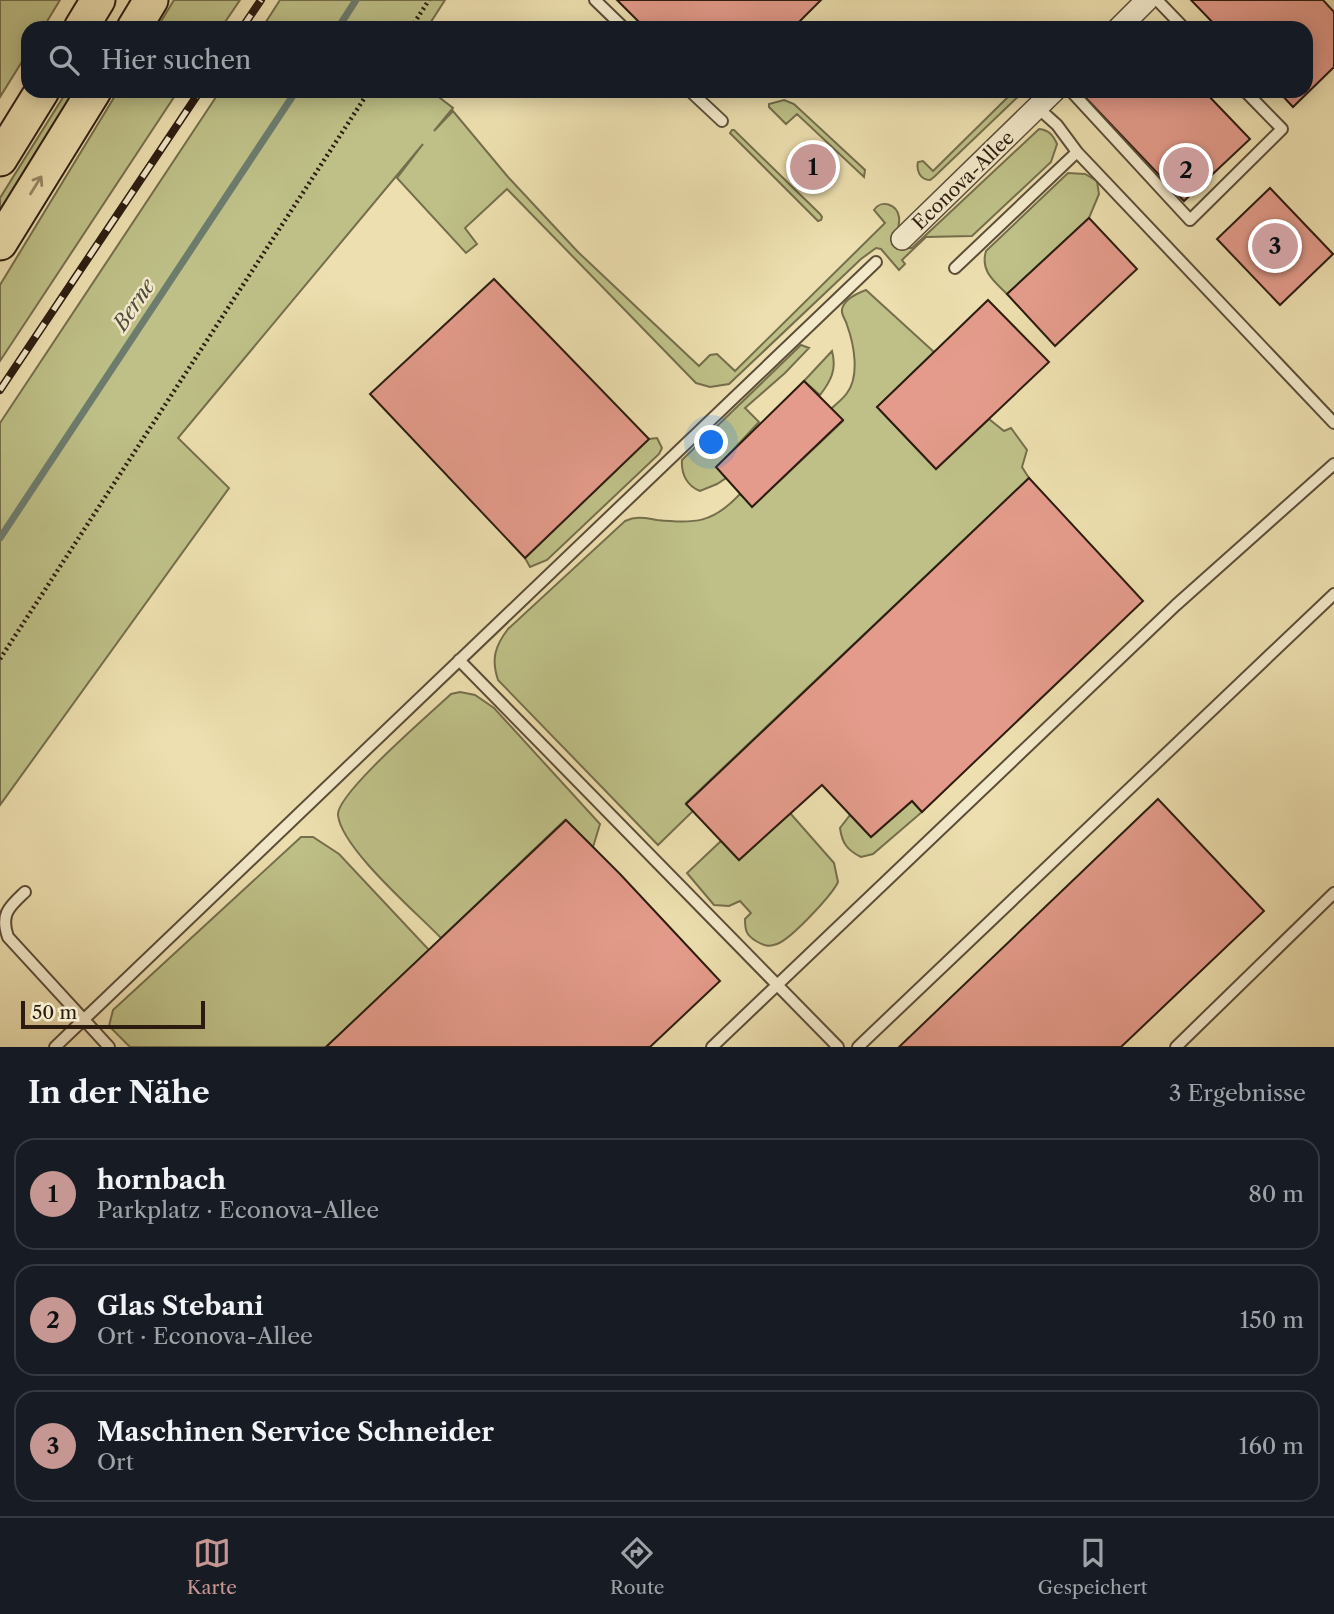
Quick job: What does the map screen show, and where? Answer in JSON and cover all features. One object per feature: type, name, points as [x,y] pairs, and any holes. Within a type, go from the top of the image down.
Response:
[{"type":"main road","points":[[86,21],[99,0]]},
{"type":"main road","points":[[138,21],[151,0]]},
{"type":"main road","points":[[0,159],[38,98]]},
{"type":"main road","points":[[0,243],[90,98]]},
{"type":"street","points":[[1126,21],[1147,0]]},
{"type":"street","name":"Econova-Allee","points":[[902,239],[1047,98]]},
{"type":"lane","points":[[595,0],[617,21]]},
{"type":"lane","points":[[1157,0],[1177,21]]},
{"type":"lane","points":[[697,98],[722,121]]},
{"type":"lane","points":[[1077,98],[1190,220],[1282,129],[1252,98]]},
{"type":"lane","points":[[1037,107],[1057,125],[1077,152],[1334,423]]},
{"type":"lane","points":[[955,268],[1077,152]]},
{"type":"lane","points":[[55,1047],[876,262]]},
{"type":"lane","points":[[712,1047],[1177,605],[1334,464]]},
{"type":"lane","points":[[858,1047],[1334,594]]},
{"type":"lane","points":[[459,660],[838,1047]]},
{"type":"lane","points":[[25,892],[10,905],[6,915],[4,924],[8,937],[109,1047]]},
{"type":"lane","points":[[1176,1047],[1334,893]]},
{"type":"path","points":[[416,21],[429,0]]},
{"type":"path","points":[[0,659],[364,98]]},
{"type":"green space","points":[[0,0],[60,0],[47,21],[21,21],[21,63],[0,97]]},
{"type":"green space","points":[[174,0],[240,0],[226,21],[161,21]]},
{"type":"green space","points":[[280,0],[445,0],[432,21],[266,21]]},
{"type":"green space","points":[[63,98],[72,98],[0,214],[0,198]]},
{"type":"green space","points":[[114,98],[173,98],[0,361],[0,285]]},
{"type":"green space","points":[[215,98],[440,98],[453,108],[434,131],[453,111],[508,177],[578,252],[699,366],[710,355],[717,354],[735,371],[885,223],[874,210],[877,207],[888,204],[895,209],[899,217],[900,236],[909,248],[912,248],[1039,129],[1050,134],[1057,144],[1051,162],[972,236],[926,237],[902,260],[905,264],[899,270],[881,249],[876,248],[861,259],[729,384],[710,387],[696,383],[507,189],[465,228],[477,244],[466,253],[397,178],[423,144],[178,438],[229,488],[0,805],[0,423]]},
{"type":"green space","points":[[1007,98],[1017,98],[930,180],[921,176],[918,162],[923,161],[933,171]]},
{"type":"green space","points":[[784,100],[794,104],[865,170],[864,177],[797,114],[786,124],[769,107],[769,104]]},
{"type":"green space","points":[[732,130],[820,214],[821,220],[818,221],[730,133]]},
{"type":"green space","points":[[1068,173],[1085,174],[1097,181],[1099,194],[1089,218],[1007,294],[987,270],[986,251]]},
{"type":"green space","points":[[866,290],[934,352],[877,407],[936,469],[989,419],[1004,431],[1011,428],[1027,450],[1022,467],[1029,478],[686,803],[693,811],[658,845],[498,680],[495,666],[497,647],[508,629],[625,521],[633,518],[682,522],[703,519],[721,511],[740,494],[753,506],[843,421],[831,409],[851,386],[855,369],[852,341],[842,310],[848,300]]},
{"type":"green space","points":[[801,345],[809,348],[745,408],[759,422],[717,467],[726,478],[700,491],[688,483],[682,460]]},
{"type":"green space","points":[[832,351],[832,374],[820,395],[804,381]]},
{"type":"green space","points":[[657,438],[662,448],[659,454],[547,560],[530,567],[525,558],[649,439]]},
{"type":"green space","points":[[460,692],[475,695],[494,708],[600,824],[593,847],[565,820],[441,938],[366,862],[342,829],[338,815],[341,805],[368,772],[451,694]]},
{"type":"green space","points":[[912,801],[922,812],[873,854],[861,857],[846,846],[840,828],[850,815],[871,837]]},
{"type":"green space","points":[[790,813],[834,863],[838,882],[820,906],[792,934],[777,944],[766,945],[748,934],[745,919],[751,913],[740,901],[729,906],[714,905],[687,873],[721,841],[739,860]]},
{"type":"green space","points":[[301,837],[313,837],[339,854],[429,950],[326,1047],[130,1047],[109,1026],[113,1010]]},
{"type":"building","points":[[617,0],[821,0],[800,21],[638,21]]},
{"type":"building","points":[[1191,0],[1323,0],[1334,12],[1334,67],[1313,87],[1313,21],[1211,21]]},
{"type":"building","points":[[1086,98],[1211,98],[1250,139],[1184,201]]},
{"type":"building","points":[[1285,98],[1302,98],[1293,107]]},
{"type":"building","points":[[1270,188],[1333,254],[1280,305],[1217,239]]},
{"type":"building","points":[[1089,218],[1137,269],[1055,346],[1007,294]]},
{"type":"building","points":[[494,279],[649,439],[525,558],[370,394]]},
{"type":"building","points":[[988,300],[1049,362],[936,469],[877,407]]},
{"type":"building","points":[[804,381],[843,420],[752,507],[716,467]]},
{"type":"building","points":[[1029,478],[1143,601],[922,812],[912,801],[871,837],[822,785],[739,860],[686,804]]},
{"type":"building","points":[[1158,799],[1264,911],[1121,1047],[899,1047]]},
{"type":"building","points":[[566,820],[720,981],[650,1047],[326,1047]]},
{"type":"waterway","name":"Berne","points":[[342,21],[356,0]]},
{"type":"waterway","name":"Berne","points":[[0,538],[291,98]]},
{"type":"railway","points":[[247,21],[261,0]]},
{"type":"railway","points":[[0,390],[195,98]]},
{"type":"place","name":"hornbach","points":[[813,167]]},
{"type":"place","name":"Glas Stebani","points":[[1186,170]]},
{"type":"place","name":"Maschinen Service Schneider","points":[[1275,246]]}]
